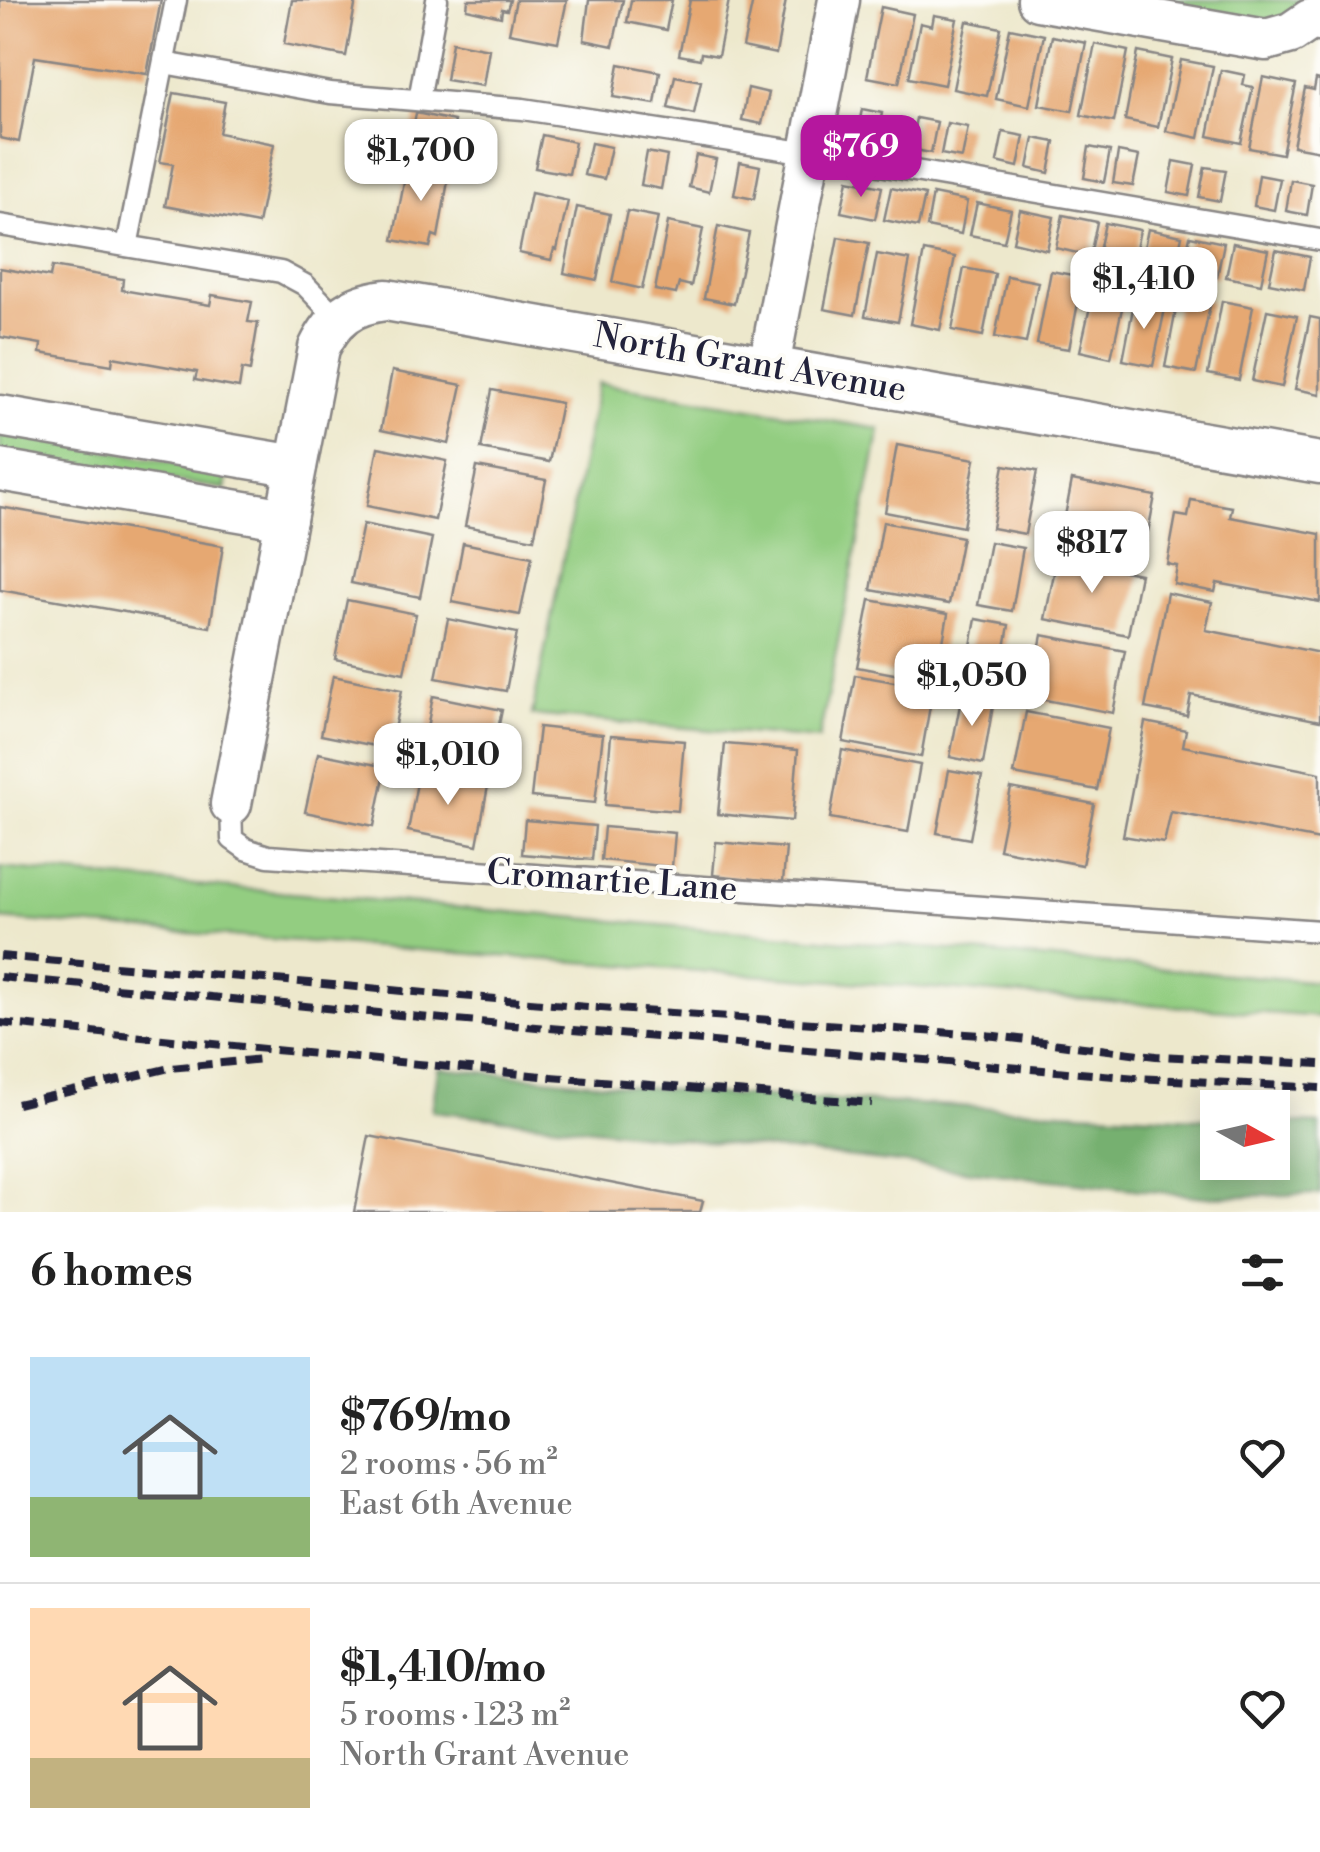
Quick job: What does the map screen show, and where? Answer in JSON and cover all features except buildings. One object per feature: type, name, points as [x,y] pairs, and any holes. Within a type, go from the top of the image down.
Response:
[{"type":"street","points":[[769,366],[839,0]]},
{"type":"street","points":[[1038,0],[1266,40],[1291,34],[1309,14]]},
{"type":"street","name":"North Grant Avenue","points":[[338,319],[365,302],[386,300],[1320,463]]},
{"type":"street","points":[[0,470],[286,520],[319,348],[328,328],[338,319]]},
{"type":"street","points":[[0,416],[296,466]]},
{"type":"street","name":"Cromartie Lane","points":[[231,804],[286,520]]},
{"type":"lane","points":[[127,246],[176,0]]},
{"type":"lane","points":[[418,100],[437,0]]},
{"type":"lane","points":[[164,63],[330,93],[523,109],[810,153],[1320,240]]},
{"type":"lane","points":[[0,225],[280,272],[305,285],[338,319]]},
{"type":"lane","name":"Cromartie Lane","points":[[231,804],[232,839],[246,849],[268,856],[1320,931]]},
{"type":"green space","points":[[1038,0],[1298,0],[1310,20],[1291,33]]},
{"type":"green space","points":[[598,383],[880,429],[819,739],[532,715]]},
{"type":"green space","points":[[0,431],[228,472],[225,489],[0,453]]},
{"type":"green space","points":[[0,868],[1320,982],[1320,1017],[0,919]]},
{"type":"green space","points":[[438,1068],[716,1094],[1200,1118],[1200,1180],[1290,1180],[1290,1123],[1320,1124],[1320,1194],[1205,1197],[432,1111]]},
{"type":"railway","points":[[0,956],[587,1007],[995,1036],[1156,1056],[1320,1064]]},
{"type":"railway","points":[[0,977],[1138,1078],[1320,1088]]},
{"type":"railway","points":[[0,1023],[551,1077],[872,1103]]},
{"type":"railway","points":[[17,1104],[170,1068],[262,1059]]}]
